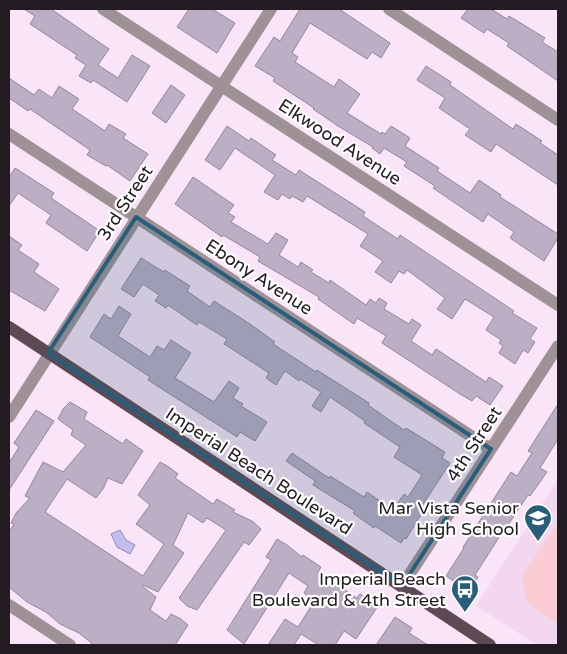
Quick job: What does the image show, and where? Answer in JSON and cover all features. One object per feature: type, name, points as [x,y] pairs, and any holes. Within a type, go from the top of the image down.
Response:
[{"type":"main road","name":"Imperial Beach Boulevard","points":[[9,326],[490,645]]},
{"type":"street","name":"Elkwood Avenue","points":[[104,9],[558,305]]},
{"type":"street","name":"3rd Street","points":[[9,417],[48,353],[271,9]]},
{"type":"street","points":[[388,9],[558,120]]},
{"type":"street","name":"Ebony Avenue","points":[[9,134],[491,450]]},
{"type":"street","name":"4th Street","points":[[402,586],[558,346]]},
{"type":"street","points":[[9,604],[70,645]]},
{"type":"highlighted area","points":[[136,217],[491,449],[402,586],[48,353]]},
{"type":"shaded area","name":"Mar Vista Senior High School","points":[[558,479],[558,645],[537,645],[476,606]]},
{"type":"shaded area","points":[[558,523],[558,624],[527,603],[522,576]]},
{"type":"shaded area","points":[[120,530],[126,540],[135,545],[130,554],[117,547],[111,534]]},
{"type":"building","points":[[24,9],[51,9],[109,49],[98,65],[118,78],[132,55],[150,66],[127,102],[93,80],[91,83],[79,76],[86,65],[75,58],[77,55],[30,24],[35,16]]},
{"type":"building","points":[[189,9],[212,9],[235,23],[217,53],[177,27]]},
{"type":"building","points":[[300,9],[339,9],[390,43],[381,58],[372,52],[367,59],[310,23],[292,53],[298,57],[295,62],[334,87],[339,79],[360,94],[347,113],[381,134],[382,132],[385,134],[391,126],[410,138],[405,146],[439,168],[437,171],[470,193],[479,180],[501,195],[500,197],[558,234],[558,238],[544,261],[510,238],[514,232],[488,214],[483,222],[433,188],[435,186],[404,166],[407,162],[384,148],[380,154],[373,147],[338,126],[273,81],[275,78],[255,66],[274,37],[280,41]]},
{"type":"building","points":[[468,9],[491,9],[507,19],[509,16],[545,38],[542,42],[558,52],[558,81],[507,46],[509,43],[487,29],[484,33],[461,18]]},
{"type":"building","points":[[426,66],[451,82],[450,85],[513,129],[516,124],[542,141],[540,143],[558,155],[558,185],[496,144],[491,152],[465,135],[470,129],[439,108],[445,98],[417,80]]},
{"type":"building","points":[[9,78],[34,95],[39,89],[52,98],[59,86],[79,99],[72,109],[105,131],[109,124],[126,134],[123,138],[148,154],[130,181],[107,165],[87,155],[90,150],[30,109],[28,111],[9,98]]},
{"type":"building","points":[[171,85],[185,95],[166,123],[152,113]]},
{"type":"building","points":[[227,126],[249,141],[251,138],[276,155],[272,160],[296,175],[299,170],[365,212],[363,216],[398,239],[400,235],[514,311],[512,313],[537,328],[530,339],[535,342],[528,353],[523,350],[515,364],[499,353],[503,346],[499,343],[501,340],[486,330],[494,317],[465,299],[452,319],[437,309],[445,298],[407,270],[404,274],[399,271],[391,283],[375,272],[383,261],[360,246],[368,234],[307,196],[303,202],[292,196],[290,199],[282,194],[278,200],[264,192],[275,175],[235,148],[220,170],[205,160]]},
{"type":"building","points":[[15,168],[54,193],[51,198],[100,231],[87,251],[46,223],[51,215],[18,193],[9,206],[9,177]]},
{"type":"building","points":[[193,177],[234,205],[228,213],[235,217],[231,222],[268,244],[276,233],[288,240],[279,255],[298,267],[301,262],[313,270],[311,272],[329,283],[330,280],[366,305],[370,299],[376,303],[379,298],[387,303],[384,309],[409,324],[412,319],[421,325],[411,341],[432,355],[436,349],[486,382],[489,377],[503,386],[490,405],[476,396],[472,401],[460,394],[382,343],[386,336],[357,318],[354,324],[318,299],[319,297],[258,261],[260,257],[223,235],[222,237],[175,204]]},
{"type":"building","points":[[9,236],[22,245],[18,250],[39,264],[34,272],[59,289],[45,311],[9,290]]},
{"type":"building","points":[[141,258],[190,286],[187,291],[210,307],[214,301],[275,342],[273,344],[369,403],[368,405],[404,430],[406,428],[445,452],[442,458],[450,463],[422,506],[425,508],[406,539],[404,538],[401,543],[375,526],[374,528],[353,513],[355,511],[313,485],[315,481],[286,461],[292,453],[329,478],[330,476],[364,497],[367,492],[393,510],[404,494],[408,497],[422,475],[394,457],[400,447],[330,397],[321,412],[312,406],[321,392],[300,379],[299,381],[285,371],[276,385],[266,378],[269,373],[224,344],[227,339],[199,322],[197,325],[168,305],[166,308],[155,301],[159,295],[143,284],[134,297],[121,289]]},
{"type":"building","points":[[119,306],[131,314],[118,336],[150,357],[157,346],[164,350],[171,340],[191,353],[175,378],[214,402],[229,381],[239,388],[233,398],[243,404],[241,406],[267,422],[255,441],[240,432],[237,437],[148,380],[150,377],[90,337],[104,314],[111,319]]},
{"type":"building","points":[[70,402],[87,412],[84,419],[123,444],[126,439],[143,451],[122,484],[108,478],[96,498],[67,479],[45,512],[143,576],[164,544],[136,524],[150,505],[138,495],[160,462],[178,474],[175,478],[213,504],[217,499],[235,510],[233,512],[252,521],[261,529],[249,545],[244,542],[197,610],[187,606],[179,598],[226,530],[207,518],[203,523],[188,513],[173,545],[184,553],[158,592],[142,586],[156,597],[150,610],[166,621],[171,614],[188,625],[175,645],[94,645],[79,633],[60,624],[46,612],[27,602],[9,587],[9,532],[14,524],[11,523],[16,513],[30,498],[25,496],[43,462],[63,472],[86,445],[71,435],[73,430],[58,419],[63,409]]},
{"type":"building","points":[[558,404],[558,439],[540,468],[547,472],[505,528],[475,575],[478,577],[469,591],[446,576],[511,472],[517,476],[532,453],[528,451]]},
{"type":"building","points":[[36,410],[54,421],[9,490],[9,463],[19,447],[14,443]]},
{"type":"building","points":[[277,539],[302,557],[303,555],[321,567],[318,572],[357,598],[360,594],[378,606],[356,639],[344,631],[335,645],[319,645],[301,634],[294,645],[268,645],[285,619],[298,627],[315,600],[304,593],[308,586],[289,573],[244,644],[227,630],[271,560],[266,557]]},
{"type":"building","points":[[395,617],[412,628],[409,633],[428,645],[376,645]]},
{"type":"place","name":"Mar Vista Senior High School","points":[[538,542]]},
{"type":"place","name":"Imperial Beach Boulevard & 4th Street","points":[[465,613]]}]
